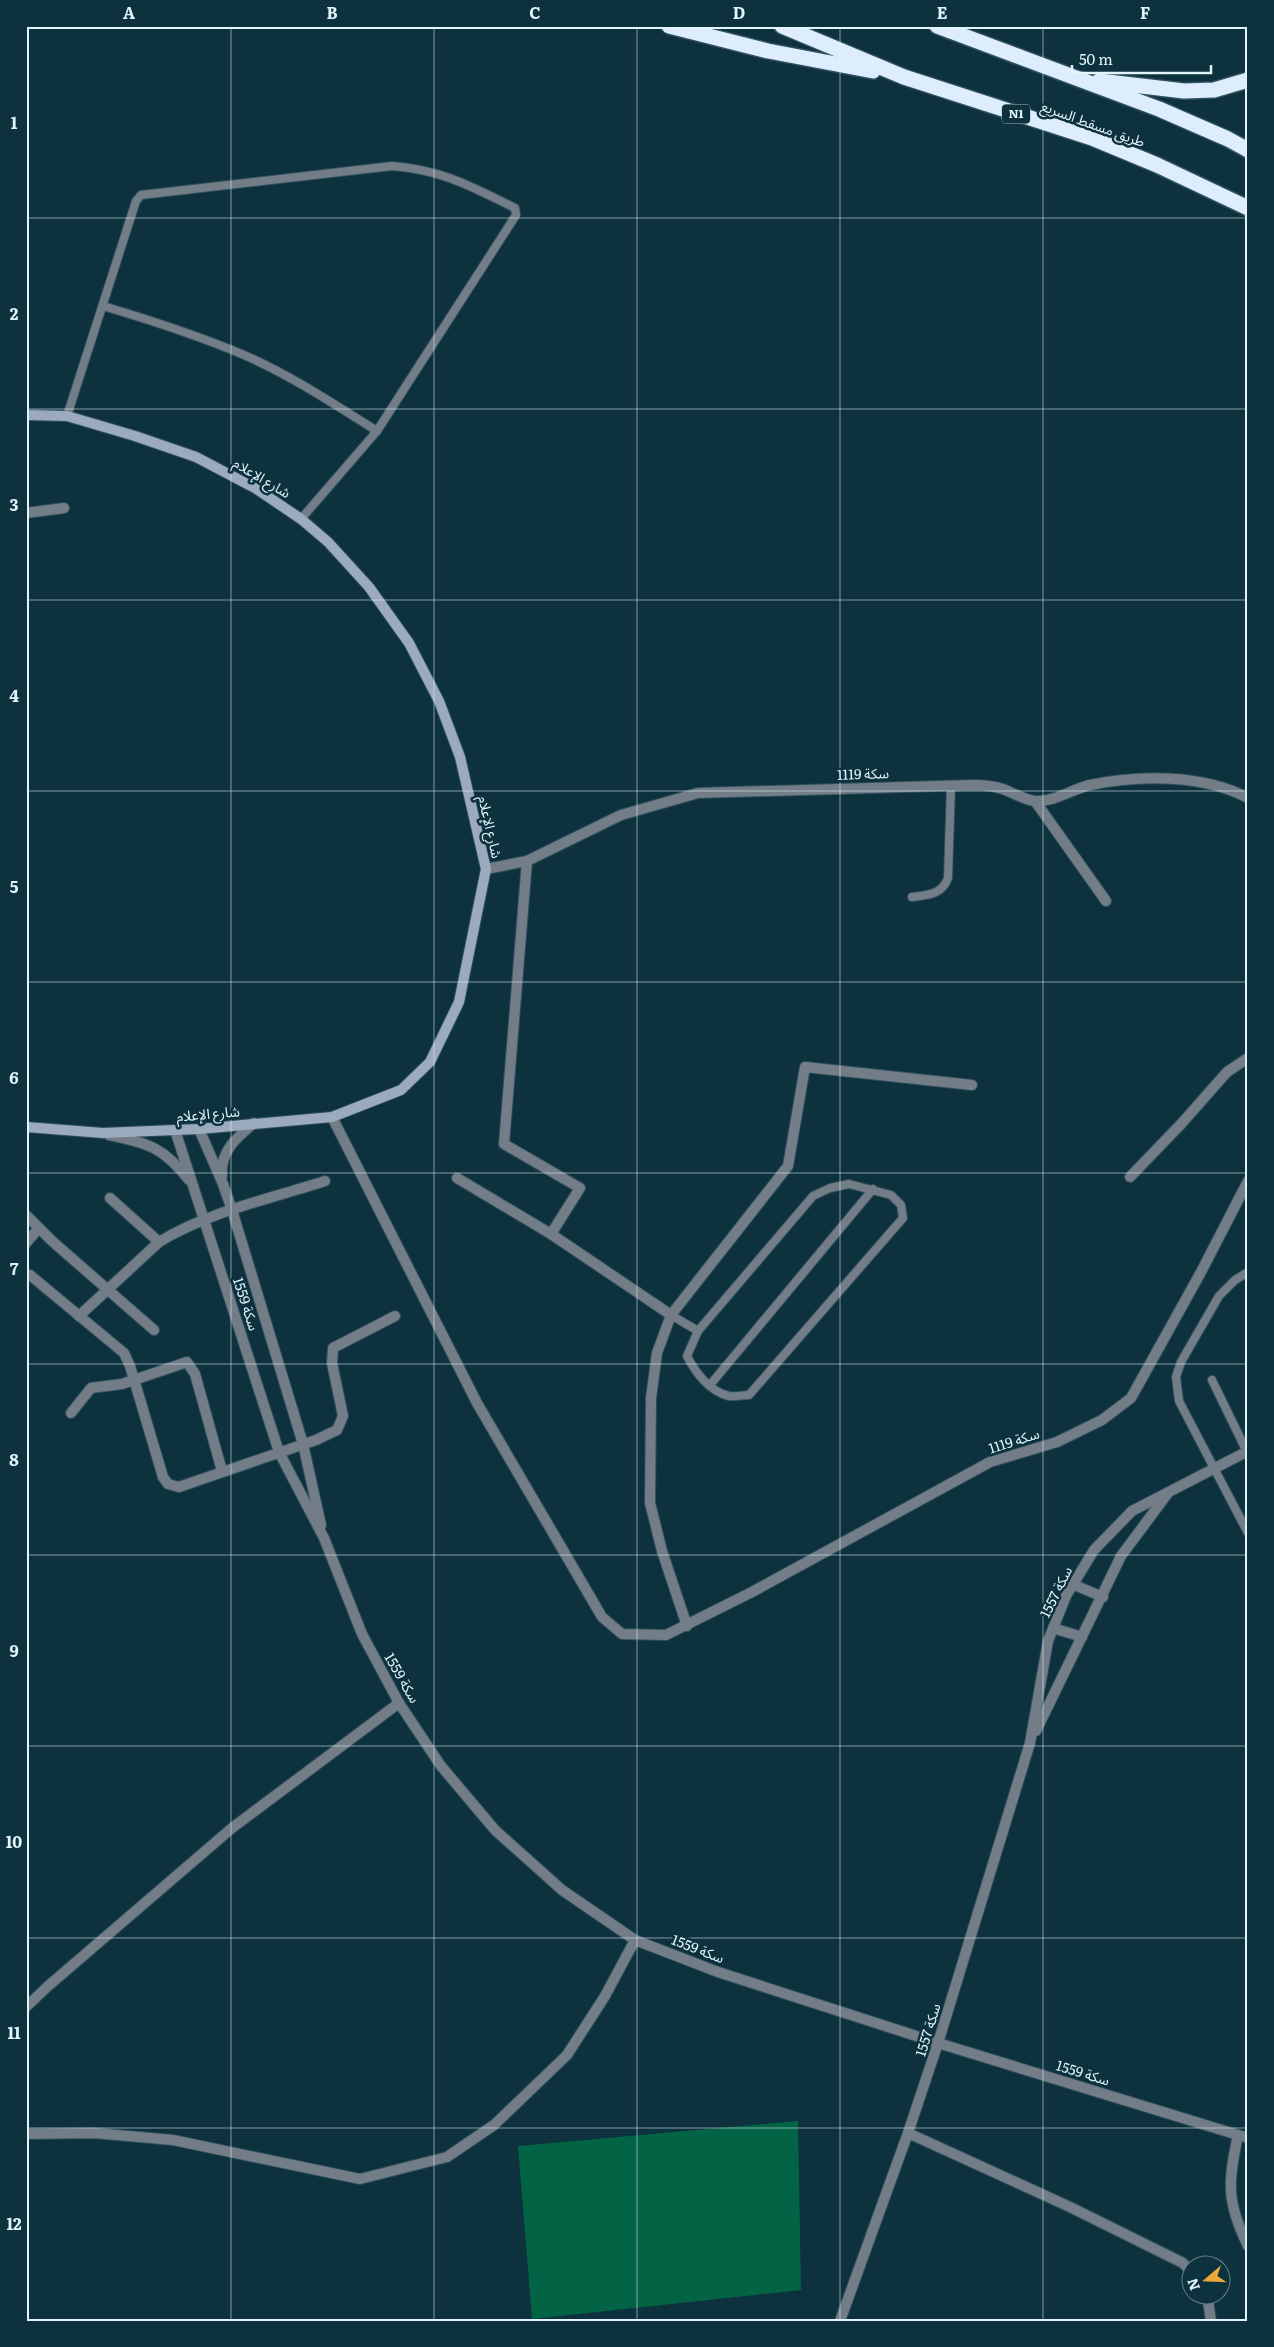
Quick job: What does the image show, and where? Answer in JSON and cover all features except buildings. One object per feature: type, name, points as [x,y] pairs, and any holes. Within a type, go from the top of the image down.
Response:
[{"type":"highway","points":[[669,26],[768,51],[904,77]]},
{"type":"highway","name":"طريق مسقط السريع","points":[[782,26],[904,77],[1092,138],[1156,165],[1248,208]]},
{"type":"highway","points":[[937,26],[1159,109],[1228,139],[1248,150]]},
{"type":"highway","points":[[1072,78],[1184,90],[1214,90],[1248,80]]},
{"type":"main road","name":"شارع الإعلام","points":[[26,415],[67,416],[135,436],[196,457],[255,488],[301,519],[328,542],[369,587],[414,652],[439,701],[460,757],[486,870],[459,1002],[430,1062],[401,1090],[332,1117],[199,1129],[103,1133],[26,1127]]},
{"type":"street","points":[[26,513],[64,508]]},
{"type":"street","points":[[1106,901],[1035,801],[1059,796],[1088,785],[1140,778],[1190,781],[1232,790],[1248,798]]},
{"type":"street","name":"سكة 1119","points":[[486,870],[527,861],[621,815],[698,793],[973,784],[996,787],[1035,801]]},
{"type":"street","points":[[527,861],[504,1144],[580,1188],[551,1234]]},
{"type":"street","points":[[1130,1177],[1182,1124],[1227,1072],[1248,1058]]},
{"type":"street","points":[[687,1626],[662,1551],[650,1503],[651,1398],[657,1353],[671,1315],[788,1166],[805,1067],[972,1084]]},
{"type":"street","name":"سكة 1119","points":[[332,1117],[478,1403],[602,1617],[622,1634],[666,1635],[687,1626],[990,1462],[1057,1442],[1102,1420],[1131,1398],[1197,1280],[1248,1181]]},
{"type":"street","name":"سكة 1559","points":[[223,1184],[222,1167],[226,1150],[238,1136],[254,1123]]},
{"type":"street","name":"سكة 1559","points":[[199,1129],[232,1210],[303,1444],[324,1538]]},
{"type":"street","name":"سكة 1559","points":[[176,1130],[279,1452],[324,1538],[362,1634],[399,1703],[441,1766],[495,1830],[562,1890],[636,1940],[718,1972],[938,2044],[1243,2136]]},
{"type":"street","name":"سكة 1559","points":[[103,1133],[152,1145],[170,1158],[194,1187]]},
{"type":"street","points":[[457,1178],[551,1234],[671,1315]]},
{"type":"street","points":[[79,1316],[158,1242],[232,1210],[325,1181]]},
{"type":"street","points":[[110,1198],[158,1242]]},
{"type":"street","points":[[26,1215],[154,1330]]},
{"type":"street","points":[[26,1243],[39,1228]]},
{"type":"street","points":[[30,1275],[124,1353],[163,1477],[168,1484],[178,1486],[303,1444],[337,1430],[343,1416],[332,1364],[333,1348],[395,1316]]},
{"type":"street","points":[[71,1413],[91,1388],[122,1384],[188,1362],[195,1374],[222,1471]]},
{"type":"street","name":"سكة 1557","points":[[840,2321],[938,2044],[1030,1743],[1048,1641],[1072,1584],[1094,1550],[1132,1510],[1247,1453]]},
{"type":"street","name":"سكة 1557","points":[[1030,1743],[1103,1597],[1121,1556],[1170,1491]]},
{"type":"street","points":[[1072,1584],[1103,1597]]},
{"type":"street","points":[[1053,1628],[1082,1637]]},
{"type":"street","points":[[26,2007],[46,1987],[232,1828],[399,1703]]},
{"type":"street","points":[[26,2134],[94,2133],[173,2140],[360,2179],[447,2157],[494,2125],[568,2054],[605,1996],[636,1940]]},
{"type":"street","points":[[908,2133],[1070,2207],[1182,2262]]},
{"type":"street","points":[[1243,2136],[1230,2181],[1232,2206],[1239,2228],[1248,2246]]},
{"type":"street","points":[[1208,2304],[1211,2321]]},
{"type":"lane","points":[[67,416],[136,201],[140,194],[392,166],[420,168],[454,178],[515,208],[517,212],[377,431],[301,519]]},
{"type":"lane","points":[[102,306],[175,328],[245,356],[313,390],[377,431]]},
{"type":"lane","points":[[912,897],[938,892],[948,878],[951,785]]},
{"type":"lane","points":[[849,1184],[891,1195],[901,1205],[903,1218],[749,1395],[729,1396],[710,1386],[694,1369],[687,1356],[698,1331],[813,1196],[830,1188],[849,1184]]},
{"type":"lane","points":[[710,1386],[873,1189]]},
{"type":"lane","points":[[1248,1272],[1219,1296],[1181,1362],[1176,1377],[1179,1401],[1248,1533]]},
{"type":"lane","points":[[671,1315],[698,1331]]},
{"type":"lane","points":[[1212,1380],[1247,1453]]},
{"type":"green space","points":[[798,2121],[801,2290],[532,2319],[518,2146]]}]
